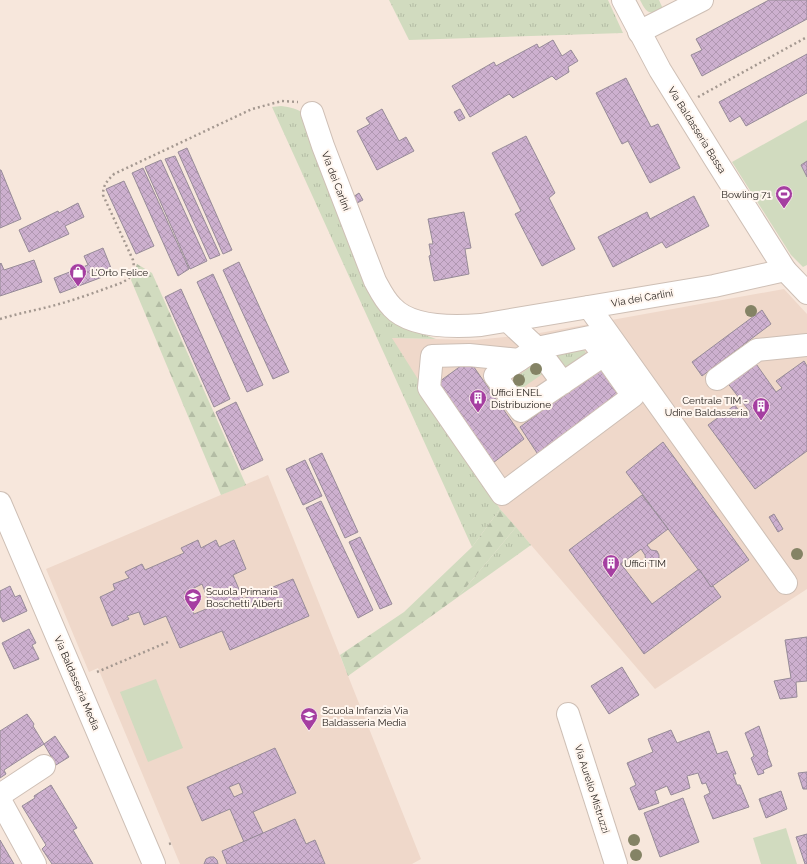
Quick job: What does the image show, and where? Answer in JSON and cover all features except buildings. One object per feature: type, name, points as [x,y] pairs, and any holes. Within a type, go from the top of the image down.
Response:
[{"type":"street","name":"Via Baldasseria Bassa","points":[[623,0],[639,32],[682,106],[785,270],[807,293]]},
{"type":"street","points":[[639,32],[702,0]]},
{"type":"street","name":"Via dei Carlini","points":[[312,114],[323,146],[382,296],[392,308],[404,316],[419,321],[449,326],[481,325],[714,286],[785,270]]},
{"type":"street","points":[[589,307],[786,583]]},
{"type":"street","points":[[508,321],[537,348],[562,383]]},
{"type":"street","points":[[519,360],[469,356],[432,356],[429,388],[502,494],[633,396],[604,355],[590,337],[537,348],[519,360],[495,376],[521,411],[604,355]]},
{"type":"street","points":[[717,379],[757,350],[807,345]]},
{"type":"street","name":"Via Baldasseria Media","points":[[0,503],[154,864]]},
{"type":"street","name":"Via Aurelio Mistruzzi","points":[[568,714],[616,864]]},
{"type":"street","points":[[0,795],[44,766]]},
{"type":"street","points":[[0,800],[35,864]]},
{"type":"path","points":[[682,106],[807,37]]},
{"type":"path","points":[[0,319],[18,313],[49,307],[123,282],[130,277],[133,272],[134,265],[103,195],[103,188],[106,181],[114,174],[252,109],[268,104],[282,101],[295,101],[309,108],[312,114]]},
{"type":"path","points":[[97,672],[168,642]]},
{"type":"shaded area","points":[[784,289],[807,314],[807,589],[655,689],[500,509],[391,338],[475,340],[534,334]]},
{"type":"shaded area","name":"Scuola Primaria Boschetti Alberti","points":[[268,475],[421,859],[412,864],[180,864],[98,668],[89,672],[46,569]]},
{"type":"green space","points":[[389,0],[608,0],[623,33],[409,40]]},
{"type":"green space","points":[[640,0],[659,0],[663,9],[649,12]]},
{"type":"green space","points":[[281,106],[294,108],[305,114],[375,298],[415,331],[436,339],[392,338],[500,509],[472,547],[272,107]]},
{"type":"green space","name":"Bowling 71","points":[[807,120],[807,265],[803,267],[791,255],[732,162]]},
{"type":"green space","points":[[137,264],[152,273],[246,485],[221,495],[131,280]]},
{"type":"green space","points":[[584,350],[589,358],[566,374],[551,355]]},
{"type":"green space","points":[[537,362],[544,373],[518,391],[511,381]]},
{"type":"green space","points":[[500,509],[516,527],[458,597],[348,676],[340,655],[404,612],[472,547]]},
{"type":"green space","points":[[516,527],[531,545],[458,597]]},
{"type":"green space","points":[[156,679],[183,748],[148,762],[120,692]]},
{"type":"green space","points":[[786,828],[797,864],[761,864],[753,838]]},
{"type":"place","name":"Bowling 71","points":[[784,209]]},
{"type":"place","name":"L'Orto Felice","points":[[78,287]]},
{"type":"place","name":"Uffici ENEL Distribuzione","points":[[478,413]]},
{"type":"place","name":"Centrale TIM - Udine Baldasseria","points":[[761,421]]},
{"type":"place","name":"Uffici TIM","points":[[611,578]]},
{"type":"place","name":"Scuola Primaria Boschetti Alberti","points":[[193,612]]},
{"type":"place","name":"Scuola Infanzia Via Baldasseria Media","points":[[309,731]]}]
